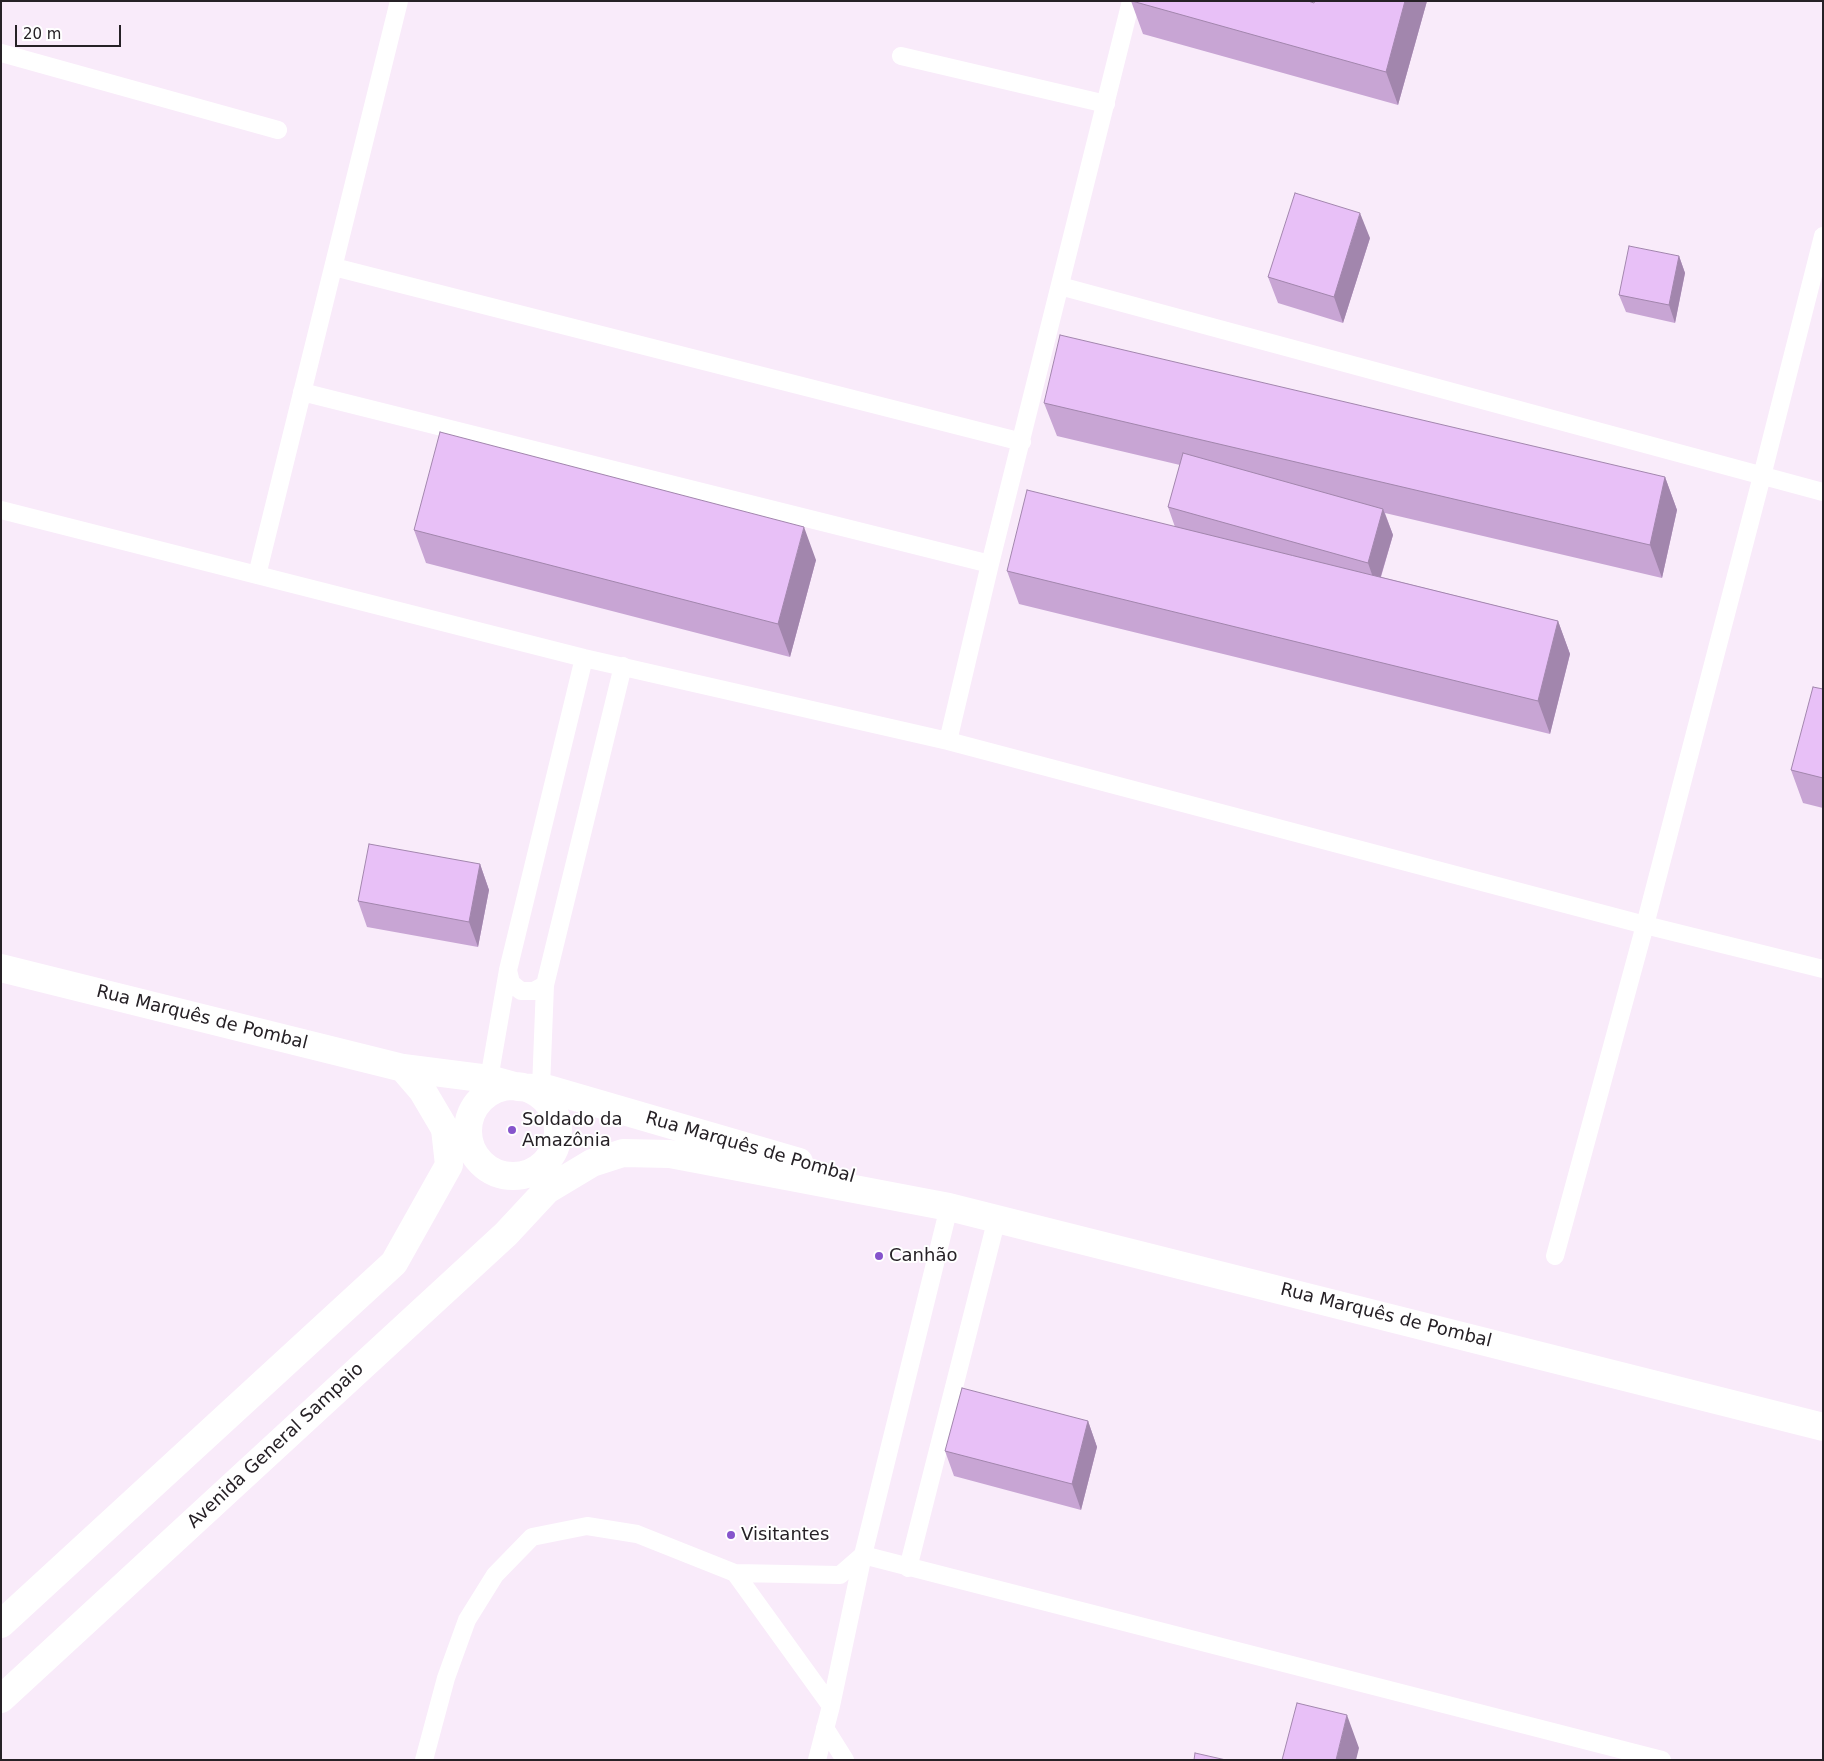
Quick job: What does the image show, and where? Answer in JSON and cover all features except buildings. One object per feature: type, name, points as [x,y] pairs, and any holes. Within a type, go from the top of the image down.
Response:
[{"type":"street","name":"Rua Marquês de Pombal","points":[[1,968],[403,1068],[488,1087]]},
{"type":"street","points":[[403,1068],[422,1090],[460,1146],[494,1171],[515,1176],[529,1173],[542,1166],[551,1155],[557,1142]]},
{"type":"street","points":[[1,1624],[394,1263],[460,1146],[470,1118],[488,1087],[498,1089],[512,1086],[536,1093],[555,1114],[558,1128],[557,1142],[547,1190]]},
{"type":"street","name":"Rua Marquês de Pombal","points":[[536,1093],[590,1101],[949,1207]]},
{"type":"street","name":"Rua Marquês de Pombal","points":[[547,1190],[592,1163],[623,1153],[670,1154],[998,1218],[1823,1427]]},
{"type":"street","name":"Avenida General Sampaio","points":[[1,1699],[506,1234],[547,1190]]},
{"type":"lane","points":[[257,574],[399,1]]},
{"type":"lane","points":[[948,741],[990,564],[1131,1]]},
{"type":"lane","points":[[1,53],[278,130]]},
{"type":"lane","points":[[901,56],[1106,104]]},
{"type":"lane","points":[[1555,1256],[1762,476],[1823,236]]},
{"type":"lane","points":[[334,267],[1022,442]]},
{"type":"lane","points":[[1060,286],[1823,492]]},
{"type":"lane","points":[[302,392],[990,564]]},
{"type":"lane","points":[[1,510],[584,658],[948,741],[1644,925],[1823,969]]},
{"type":"lane","points":[[488,1087],[508,970],[584,658]]},
{"type":"lane","points":[[536,1093],[544,985],[623,666]]},
{"type":"lane","points":[[508,970],[512,982],[521,991],[534,991],[544,985]]},
{"type":"lane","points":[[816,1760],[831,1706],[863,1555],[949,1207]]},
{"type":"lane","points":[[908,1568],[998,1218]]},
{"type":"lane","points":[[424,1760],[446,1678],[467,1620],[495,1575],[532,1536],[586,1526],[638,1534],[735,1573],[840,1575],[863,1555]]},
{"type":"lane","points":[[863,1555],[1662,1760]]},
{"type":"lane","points":[[735,1573],[831,1706]]},
{"type":"lane","points":[[825,1728],[845,1760]]},
{"type":"place","name":"Soldado da Amazônia","points":[[512,1130]]},
{"type":"place","name":"Canhão","points":[[879,1256]]},
{"type":"place","name":"Visitantes","points":[[731,1535]]}]
